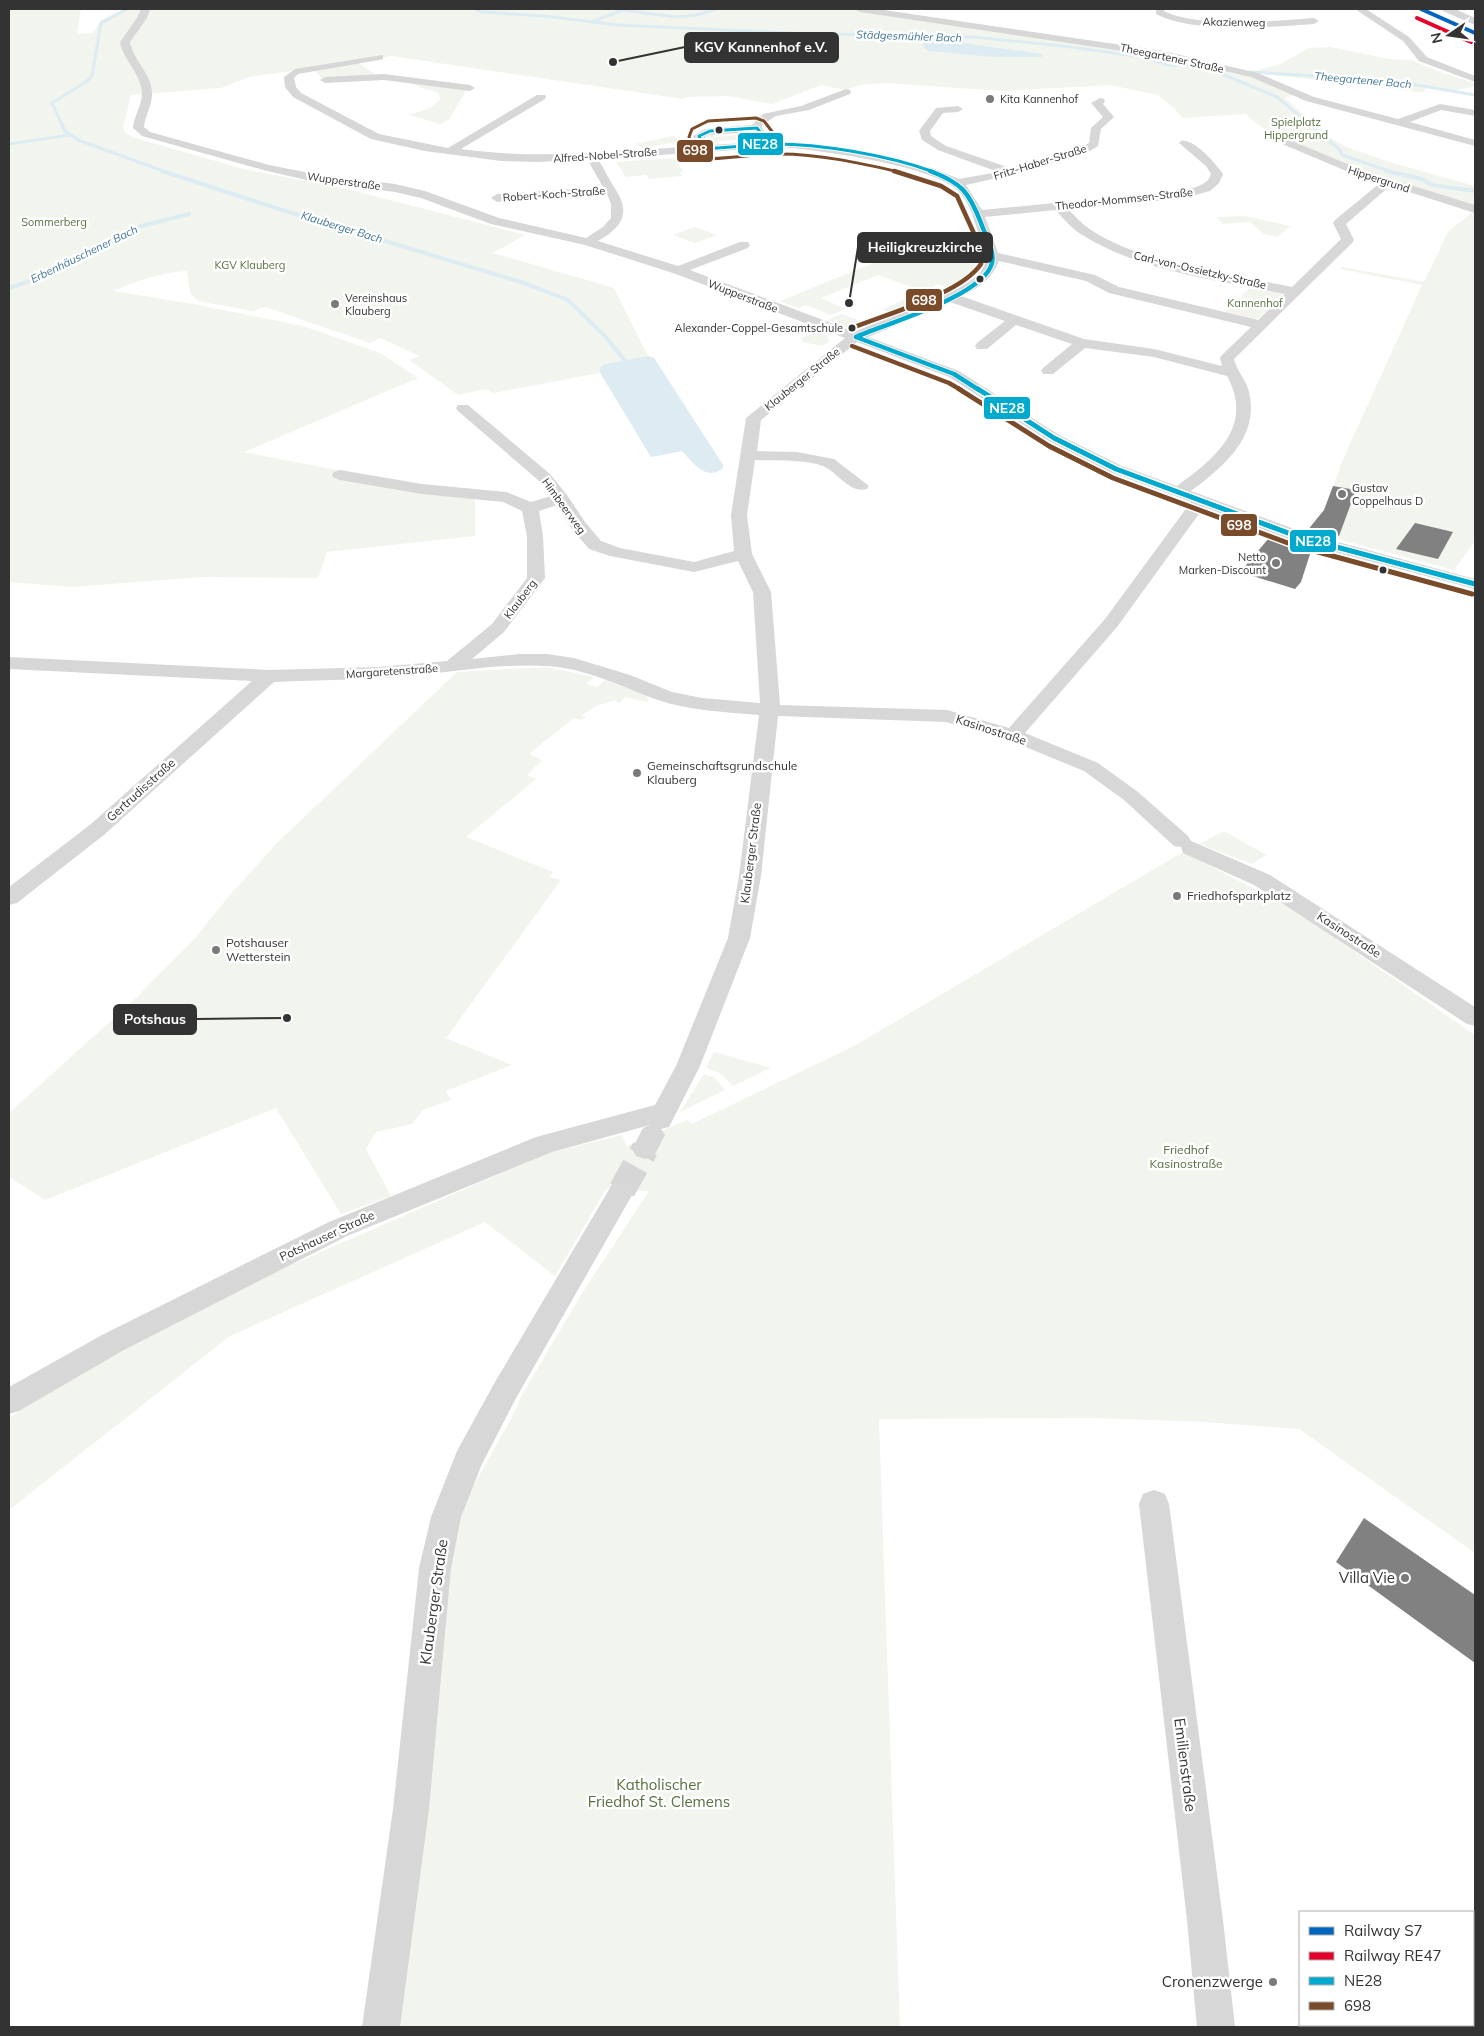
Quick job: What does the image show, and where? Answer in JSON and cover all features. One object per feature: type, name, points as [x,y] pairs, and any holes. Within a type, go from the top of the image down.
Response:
[{"type":"street","name":"Wupperstraße","points":[[145,9],[142,18],[124,42],[143,79],[147,94],[138,123],[138,128],[146,134],[267,168],[331,180],[395,188],[425,195],[495,221],[588,242],[678,270],[954,374],[1054,438],[1116,469],[1315,542],[1475,584]]},
{"type":"street","name":"Theegartener Straße","points":[[860,9],[1163,54],[1254,76],[1310,99],[1475,143]]},
{"type":"street","name":"Akazienweg","points":[[1160,9],[1159,12],[1163,16],[1186,21],[1260,23],[1314,21]]},
{"type":"street","points":[[1360,9],[1406,39],[1424,59],[1475,79]]},
{"type":"street","points":[[1447,9],[1475,22]]},
{"type":"street","points":[[379,57],[295,72],[289,77],[288,83],[384,76],[470,88]]},
{"type":"street","name":"Alfred-Nobel-Straße","points":[[288,83],[297,95],[375,137],[394,143],[449,152],[512,159],[590,156],[769,144],[815,147],[892,162],[928,170],[958,183]]},
{"type":"street","points":[[769,144],[757,128],[757,122],[769,115],[805,108],[846,92]]},
{"type":"street","points":[[449,152],[541,97]]},
{"type":"street","name":"Fritz-Haber-Straße","points":[[958,183],[1010,172],[1072,155],[1092,146],[1096,140],[1096,128],[1109,117],[1096,103],[1100,101]]},
{"type":"street","points":[[1398,123],[1440,107],[1475,113]]},
{"type":"street","points":[[958,109],[940,110],[924,130],[926,138],[942,148],[1010,172]]},
{"type":"street","points":[[704,149],[699,136],[705,132],[757,128]]},
{"type":"street","name":"Hippergrund","points":[[1286,142],[1335,164],[1475,209]]},
{"type":"street","name":"Theodor-Mommsen-Straße","points":[[978,214],[1173,196],[1206,188],[1216,179],[1215,170],[1185,143]]},
{"type":"street","name":"Robert-Koch-Straße","points":[[588,242],[606,231],[618,219],[619,206],[590,156]]},
{"type":"street","points":[[1178,493],[1225,456],[1237,437],[1245,414],[1243,395],[1235,374],[1228,365],[1227,358],[1348,240],[1339,223],[1388,182]]},
{"type":"street","points":[[856,337],[950,297],[980,281],[990,268],[993,256],[978,214],[958,183]]},
{"type":"street","name":"Robert-Koch-Straße","points":[[497,198],[611,190]]},
{"type":"street","name":"Carl-von-Ossietzky-Straße","points":[[1059,207],[1086,231],[1131,253],[1178,266],[1296,292]]},
{"type":"street","name":"Wupperstraße","points":[[678,270],[744,245]]},
{"type":"street","points":[[993,256],[1090,278],[1114,290],[1260,325]]},
{"type":"street","points":[[950,297],[1082,343],[1154,353],[1235,374]]},
{"type":"street","points":[[982,346],[1015,319]]},
{"type":"street","name":"Klauberger Straße","points":[[655,1129],[688,1066],[738,938],[750,876],[769,710],[762,592],[743,554],[739,515],[754,418],[856,337]]},
{"type":"street","points":[[1048,372],[1082,343]]},
{"type":"street","name":"Himbeerweg","points":[[463,408],[544,477],[590,540],[604,549],[694,567],[743,554]]},
{"type":"street","points":[[747,455],[797,457],[828,462],[861,486]]},
{"type":"street","points":[[340,475],[422,489],[506,497],[530,508],[561,498]]},
{"type":"street","points":[[1013,736],[1105,630],[1194,508],[1202,501]]},
{"type":"street","name":"Klauberg","points":[[452,666],[498,628],[536,578],[535,536],[530,508]]},
{"type":"street","name":"Margaretenstraße","points":[[9,663],[268,676],[378,673],[519,660],[547,660],[574,664],[623,679],[666,696],[693,702],[769,710]]},
{"type":"street","name":"Gertrudisstraße","points":[[9,898],[98,829],[268,676]]},
{"type":"street","name":"Kasinostraße","points":[[769,710],[934,714],[959,718],[1013,736],[1091,767],[1131,796],[1186,845],[1262,880],[1475,1018]]},
{"type":"street","name":"Potshauser Straße","points":[[9,1402],[112,1343],[338,1229],[545,1144],[655,1129]]},
{"type":"street","name":"Klauberger Straße","points":[[381,2027],[411,1809],[416,1743],[435,1568],[446,1517],[468,1460],[504,1391],[622,1190]]},
{"type":"street","name":"Emilienstraße","points":[[1154,1504],[1205,1920],[1216,2027]]},
{"type":"green space","points":[[9,9],[81,9],[77,34],[93,33],[101,20],[124,9],[854,9],[1159,55],[1247,75],[1294,95],[1285,98],[1327,136],[1346,147],[1396,164],[1475,186],[1475,209],[1393,182],[1292,144],[1268,131],[1246,114],[1182,118],[1174,108],[1158,95],[1110,85],[1003,91],[885,83],[859,85],[845,90],[821,85],[772,104],[727,96],[687,97],[683,99],[391,56],[358,62],[377,76],[323,79],[312,68],[249,77],[221,88],[131,95],[123,128],[125,133],[132,137],[244,169],[347,189],[525,235],[493,253],[614,288],[648,356],[654,358],[723,465],[723,468],[717,472],[705,472],[695,465],[682,451],[651,457],[600,373],[493,393],[486,389],[458,395],[409,360],[420,356],[380,338],[370,343],[265,307],[253,311],[198,301],[190,293],[187,271],[168,273],[114,291],[193,304],[303,326],[380,353],[418,378],[244,452],[475,497],[475,536],[327,552],[318,578],[203,577],[72,587],[9,582]]},
{"type":"green space","points":[[1330,47],[1389,59],[1411,60],[1475,83],[1475,85],[1447,92],[1427,87],[1424,92],[1276,76],[1257,70],[1278,65],[1309,48]]},
{"type":"green space","points":[[412,82],[466,90],[449,120],[440,124],[409,115],[430,108],[441,99],[437,92],[421,88]]},
{"type":"green space","points":[[745,131],[757,134],[759,138],[757,142],[752,142],[750,139],[718,141],[719,144],[709,143],[705,136],[713,134],[715,137],[747,134]]},
{"type":"green space","points":[[674,136],[681,141],[642,148],[635,144]]},
{"type":"green space","points":[[673,158],[684,172],[680,172],[682,176],[649,179],[646,175],[626,177],[616,162]]},
{"type":"green space","points":[[1475,210],[1475,541],[1454,570],[1307,531],[1325,509],[1341,464],[1422,285],[1340,269],[1342,267],[1424,282],[1448,232]]},
{"type":"green space","points":[[1245,216],[1291,226],[1277,237],[1264,234],[1250,222],[1223,224],[1217,217]]},
{"type":"green space","points":[[695,227],[717,235],[695,243],[673,235]]},
{"type":"green space","points":[[946,239],[976,247],[975,267],[972,271],[946,287],[938,284],[928,289],[938,294],[896,311],[882,310],[923,291],[878,275],[821,298],[846,309],[831,315],[806,305],[798,308],[780,301],[930,240],[937,242]]},
{"type":"green space","name":"Kannenhof","points":[[1252,286],[1286,293],[1256,320],[1225,312]]},
{"type":"green space","points":[[842,314],[866,323],[852,329],[828,320]]},
{"type":"green space","points":[[815,332],[827,335],[829,342],[822,346],[803,342],[801,338]]},
{"type":"green space","points":[[547,667],[594,677],[586,684],[597,687],[605,680],[647,696],[648,700],[647,702],[625,697],[620,703],[615,700],[596,706],[582,715],[586,717],[581,720],[574,718],[529,754],[542,760],[527,775],[536,779],[466,837],[553,872],[550,877],[561,880],[446,1038],[512,1065],[446,1091],[451,1100],[423,1110],[412,1124],[376,1132],[366,1149],[391,1196],[341,1214],[276,1108],[45,1200],[9,1177],[9,1113],[136,998],[195,938],[229,896],[276,844],[457,672]]},
{"type":"green space","points":[[1224,831],[1266,855],[1252,864],[1199,844]]},
{"type":"green space","points":[[1183,852],[1274,899],[1322,929],[1475,1035],[1475,1553],[1299,1429],[1203,1422],[1096,1418],[879,1419],[900,2027],[397,2027],[449,1570],[460,1510],[512,1417],[523,1393],[581,1295],[649,1191],[606,1189],[555,1276],[485,1222],[230,1336],[9,1510],[9,1418],[109,1352],[261,1278],[548,1153],[622,1135],[627,1146],[687,1120],[692,1124],[854,1046]]},
{"type":"green space","points":[[714,1052],[771,1068],[733,1086],[720,1073],[706,1068]]},
{"type":"green space","points":[[704,1074],[714,1077],[725,1090],[680,1112]]},
{"type":"shaded area","points":[[956,42],[1042,54],[1042,57],[993,57],[929,51],[924,48],[923,43]]},
{"type":"shaded area","points":[[648,356],[654,358],[723,465],[723,468],[717,472],[705,472],[700,469],[682,451],[651,457],[600,372],[601,366],[606,364]]},
{"type":"building","points":[[1333,486],[1356,490],[1339,536],[1318,530],[1317,534],[1307,531],[1324,510]]},
{"type":"building","points":[[1415,523],[1453,532],[1438,559],[1396,549]]},
{"type":"building","name":"Netto Marken-Discount","points":[[1269,538],[1312,548],[1301,582],[1295,589],[1240,572]]},
{"type":"building","name":"Villa Vie","points":[[1364,1518],[1475,1595],[1475,1663],[1336,1562]]},
{"type":"waterway","name":"Klauberger Bach","points":[[127,9],[101,23],[92,76],[86,82],[52,103],[65,131],[78,140],[166,172]]},
{"type":"waterway","name":"Städgesmühler Bach","points":[[475,9],[481,12],[544,16],[618,25],[789,33],[972,37],[1063,46],[1143,57],[1168,65],[1193,66]]},
{"type":"waterway","points":[[593,21],[623,10],[676,17],[697,15],[716,9]]},
{"type":"waterway","name":"Theegartener Bach","points":[[1251,72],[1394,81],[1475,95]]},
{"type":"waterway","name":"Städgesmühler Bach","points":[[1222,74],[1277,97],[1340,150],[1342,155],[1392,172]]},
{"type":"waterway","points":[[9,144],[70,135]]},
{"type":"waterway","name":"Klauberger Bach","points":[[162,171],[279,209],[524,283],[568,300],[605,336],[630,367]]},
{"type":"waterway","name":"Städgesmühler Bach","points":[[1386,171],[1422,179],[1432,185],[1475,191]]},
{"type":"waterway","name":"Erbenhäuschener Bach","points":[[9,288],[36,279],[141,226],[189,214]]},
{"type":"tunnel","points":[[622,1190],[645,1149]]},
{"type":"rail line","name":"S7","points":[[1421,9],[1475,33]]},
{"type":"rail line","name":"RE47","points":[[1417,18],[1471,42]]},
{"type":"transit line","name":"698","points":[[774,134],[764,121],[756,118],[708,121],[692,129],[689,137],[696,154],[702,159],[771,154],[797,155],[844,161],[922,178],[941,186],[957,196],[979,244],[982,254],[981,264],[967,278],[936,295],[852,328]]},
{"type":"transit line","name":"NE28","points":[[769,144],[757,128],[710,131],[699,136],[704,149],[784,144],[849,152],[902,163],[946,177],[960,185],[968,194],[974,206],[992,252],[991,264],[985,275],[973,286],[942,303],[856,337]]},
{"type":"transit line","name":"NE28","points":[[856,337],[954,374],[1054,438],[1116,469],[1299,537],[1475,584]]},
{"type":"transit line","name":"698","points":[[852,346],[949,383],[1049,446],[1113,478],[1296,546],[1472,594]]},
{"type":"place","name":"KGV Kannenhof e.V.","points":[[613,62]]},
{"type":"place","name":"Kita Kannenhof","points":[[990,99]]},
{"type":"place","name":"Heiligkreuzkirche","points":[[849,303]]},
{"type":"place","name":"Vereinshaus Klauberg","points":[[335,304]]},
{"type":"place","name":"Alexander-Coppel-Gesamtschule","points":[[852,328]]},
{"type":"place","name":"Gustav Coppelhaus D","points":[[1342,494]]},
{"type":"place","name":"Netto Marken-Discount","points":[[1276,563]]},
{"type":"place","name":"Gemeinschaftsgrundschule Klauberg","points":[[637,773]]},
{"type":"place","name":"Friedhofsparkplatz","points":[[1177,896]]},
{"type":"place","name":"Potshauser Wetterstein","points":[[216,950]]},
{"type":"place","name":"Potshaus","points":[[287,1018]]},
{"type":"place","name":"Villa Vie","points":[[1405,1578]]},
{"type":"place","name":"Cronenzwerge","points":[[1273,1982]]},
{"type":"park label","name":"Spielplatz Hippergrund","points":[[1296,128]]},
{"type":"park label","name":"Sommerberg","points":[[54,222]]},
{"type":"park label","name":"KGV Klauberg","points":[[250,265]]},
{"type":"park label","name":"Friedhof Kasinostraße","points":[[1186,1157]]},
{"type":"park label","name":"Katholischer Friedhof St. Clemens","points":[[659,1794]]}]
